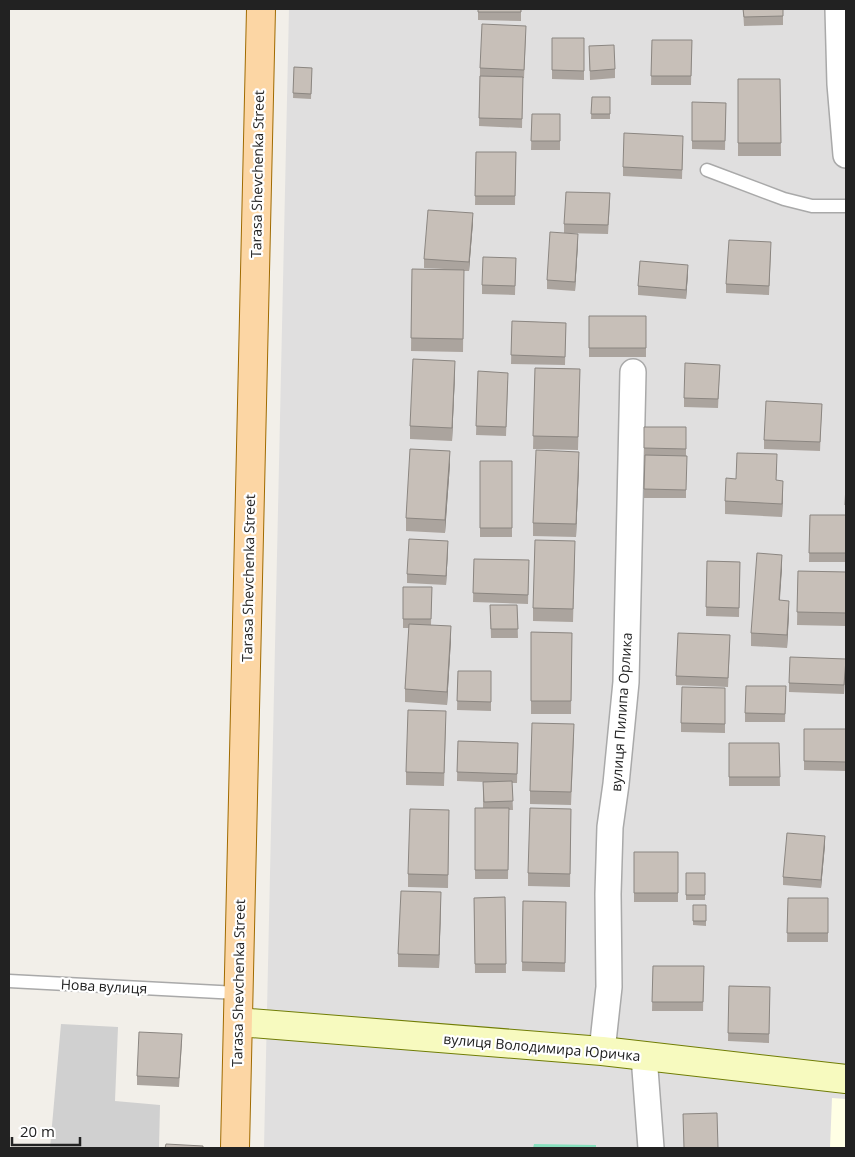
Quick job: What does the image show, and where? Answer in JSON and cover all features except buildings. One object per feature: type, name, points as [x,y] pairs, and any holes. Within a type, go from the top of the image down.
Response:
[{"type":"main road","name":"Tarasa Shevchenka Street","points":[[235,1148],[262,9]]},
{"type":"main road","name":"вулиця Володимира Юричка","points":[[238,1022],[602,1051],[846,1079]]},
{"type":"street","points":[[838,9],[846,155]]},
{"type":"street","name":"вулиця Пилипа Орлика","points":[[602,1051],[609,987],[608,894],[610,827],[626,682],[633,372]]},
{"type":"street","points":[[644,1056],[651,1148]]},
{"type":"lane","points":[[707,170],[784,199],[812,206],[846,206]]},
{"type":"lane","name":"Нова вулиця","points":[[9,981],[238,993]]},
{"type":"shaded area","points":[[289,9],[846,9],[846,1148],[264,1148]]},
{"type":"shaded area","points":[[61,1024],[118,1027],[115,1101],[160,1105],[159,1148],[50,1148]]},
{"type":"shaded area","points":[[832,1098],[846,1099],[846,1148],[830,1148]]},
{"type":"green space","points":[[534,1144],[596,1145],[596,1148],[533,1148]]}]
